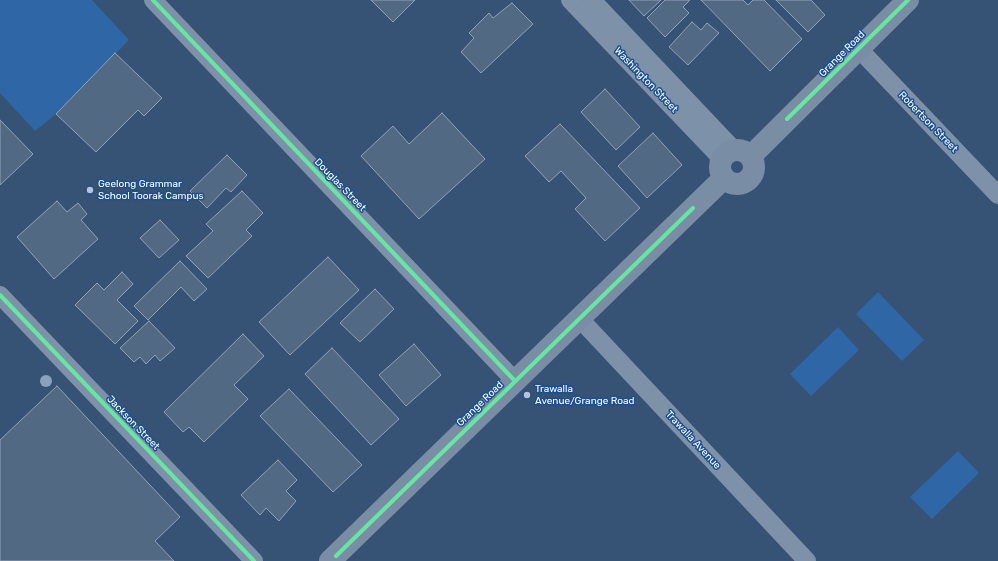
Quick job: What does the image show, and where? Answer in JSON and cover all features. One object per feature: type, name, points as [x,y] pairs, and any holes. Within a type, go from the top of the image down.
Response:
[{"type":"street","name":"Douglas Street","points":[[153,0],[515,381]]},
{"type":"street","name":"Washington Street","points":[[570,0],[733,161]]},
{"type":"street","name":"Washington Street","points":[[592,0],[733,161]]},
{"type":"street","name":"Grange Road","points":[[336,559],[579,318],[733,161],[858,48],[908,0]]},
{"type":"street","name":"Robertson Street","points":[[858,48],[998,195]]},
{"type":"street","name":"Jackson Street","points":[[0,295],[254,561]]},
{"type":"street","name":"Trawalla Avenue","points":[[579,318],[807,561]]},
{"type":"shaded area","points":[[0,0],[92,0],[129,40],[56,114],[35,131],[0,93]]},
{"type":"shaded area","points":[[878,292],[924,340],[902,361],[856,314]]},
{"type":"shaded area","points":[[838,327],[859,350],[811,396],[790,374]]},
{"type":"shaded area","points":[[958,451],[979,473],[932,519],[910,497]]},
{"type":"building","points":[[371,0],[415,0],[393,22]]},
{"type":"building","points":[[629,0],[661,0],[644,16]]},
{"type":"building","points":[[665,0],[690,0],[683,7],[689,13],[665,37],[647,18]]},
{"type":"building","points":[[701,0],[743,0],[748,5],[753,0],[764,0],[802,39],[770,71]]},
{"type":"building","points":[[776,0],[811,0],[825,15],[808,32]]},
{"type":"building","points":[[512,3],[533,24],[481,73],[461,52],[474,38],[469,33],[489,13],[493,18]]},
{"type":"building","points":[[692,22],[701,30],[707,23],[719,33],[688,65],[669,47]]},
{"type":"building","points":[[115,53],[162,98],[144,116],[138,110],[96,152],[56,114]]},
{"type":"building","points":[[605,89],[640,127],[616,150],[581,112]]},
{"type":"building","points":[[442,113],[485,159],[419,219],[361,156],[393,126],[409,144]]},
{"type":"building","points":[[0,120],[33,154],[0,185]]},
{"type":"building","points":[[560,124],[640,208],[605,241],[575,209],[586,198],[561,171],[549,182],[525,156]]},
{"type":"building","points":[[653,133],[682,165],[647,198],[618,166]]},
{"type":"building","points":[[227,155],[247,175],[231,192],[226,188],[207,208],[190,191]]},
{"type":"building","points":[[242,191],[263,213],[246,230],[252,236],[208,278],[186,256],[213,231],[206,224]]},
{"type":"building","points":[[57,201],[67,212],[78,203],[87,214],[81,220],[98,239],[54,279],[17,237]]},
{"type":"building","points":[[160,220],[179,240],[159,258],[140,238]]},
{"type":"building","points":[[328,257],[359,290],[290,355],[259,322]]},
{"type":"building","points":[[180,261],[207,289],[194,301],[181,287],[148,320],[134,306]]},
{"type":"building","points":[[122,272],[133,284],[117,300],[138,321],[115,344],[75,305],[97,283],[104,290]]},
{"type":"building","points":[[375,289],[394,309],[360,342],[340,323]]},
{"type":"building","points":[[149,321],[175,348],[160,361],[155,355],[146,364],[140,357],[134,362],[120,348]]},
{"type":"building","points":[[243,334],[264,356],[234,385],[248,399],[204,442],[189,427],[183,432],[164,412]]},
{"type":"building","points":[[414,344],[441,375],[406,406],[379,375]]},
{"type":"building","points":[[332,348],[399,419],[371,445],[305,374]]},
{"type":"building","points":[[57,386],[180,517],[155,541],[174,561],[0,561],[0,440]]},
{"type":"building","points":[[289,389],[362,465],[333,492],[260,416]]},
{"type":"building","points":[[278,460],[297,480],[286,491],[296,501],[279,521],[266,508],[260,515],[241,495]]},
{"type":"cycle path","points":[[153,0],[515,381]]},
{"type":"cycle path","points":[[787,119],[908,0]]},
{"type":"cycle path","points":[[336,556],[693,208]]},
{"type":"cycle path","points":[[0,295],[254,561]]},
{"type":"place","name":"Geelong Grammar School Toorak Campus","points":[[90,190]]},
{"type":"place","name":"Trawalla Avenue/Grange Road","points":[[527,395]]}]
